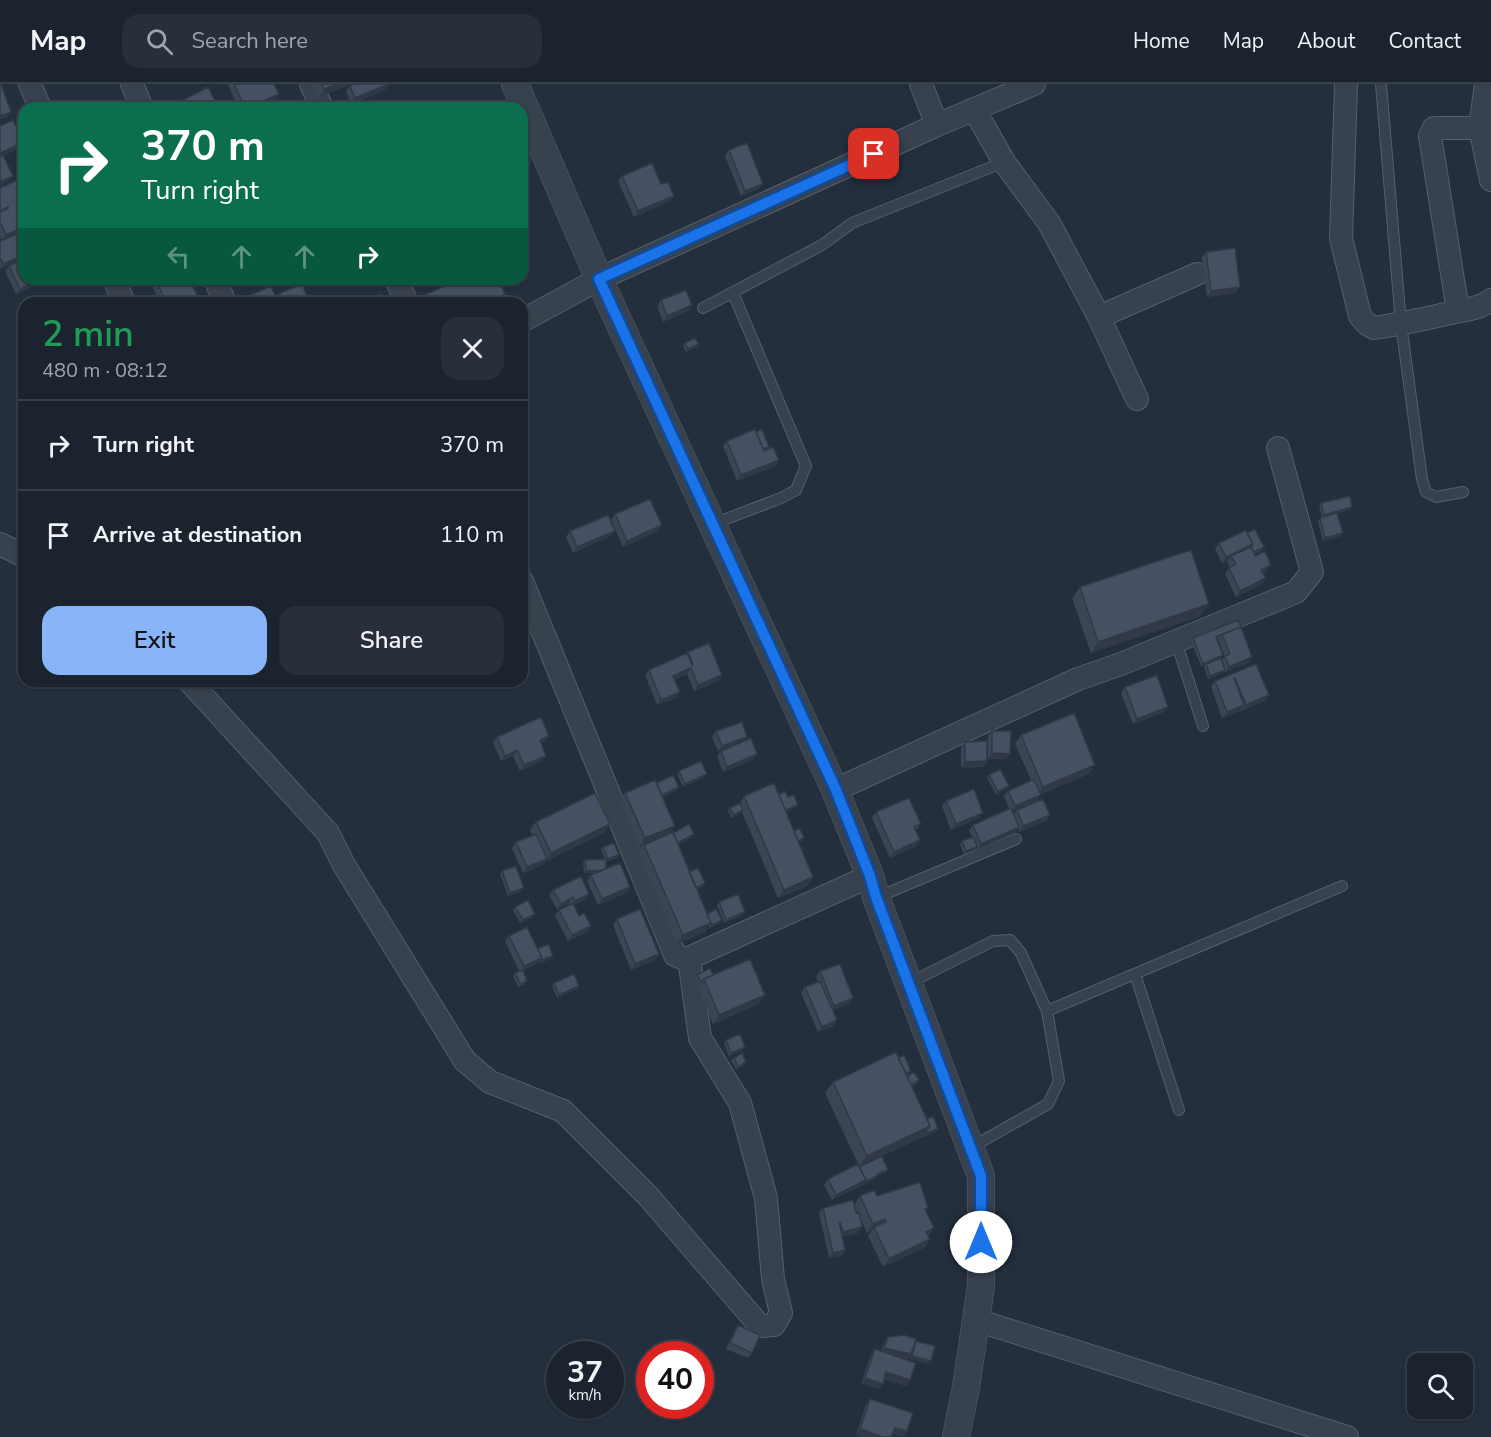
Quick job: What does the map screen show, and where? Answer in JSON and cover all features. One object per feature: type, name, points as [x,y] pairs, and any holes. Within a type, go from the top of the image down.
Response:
[{"type":"street","points":[[30,84],[38,102]]},
{"type":"street","points":[[132,84],[140,102]]},
{"type":"street","points":[[311,84],[319,102]]},
{"type":"street","points":[[515,84],[523,102]]},
{"type":"street","points":[[921,84],[937,125]]},
{"type":"street","points":[[528,318],[599,279],[937,125],[1034,84]]},
{"type":"street","points":[[1346,84],[1341,238],[1360,316],[1374,328],[1458,312],[1486,304],[1491,300]]},
{"type":"street","points":[[1486,84],[1480,128],[1491,180]]},
{"type":"street","points":[[974,109],[1004,162],[1049,223],[1099,317],[1137,399]]},
{"type":"street","points":[[528,114],[599,279],[836,790],[981,1176],[981,1286],[956,1437]]},
{"type":"street","points":[[1458,312],[1430,136],[1434,128],[1480,128]]},
{"type":"street","points":[[1099,317],[1197,274]]},
{"type":"street","points":[[836,790],[1078,679],[1121,664],[1296,592],[1312,572],[1278,448]]},
{"type":"street","points":[[0,544],[18,553]]},
{"type":"street","points":[[528,595],[675,955],[689,958],[873,886]]},
{"type":"street","points":[[194,687],[328,833],[344,865],[465,1061],[490,1082],[563,1111],[648,1196],[760,1326],[774,1325],[780,1313],[773,1279],[766,1198],[740,1102],[700,1038],[689,958]]},
{"type":"street","points":[[976,1320],[1347,1437]]},
{"type":"lane","points":[[1381,84],[1401,324],[1422,479],[1426,492],[1436,498],[1463,492]]},
{"type":"lane","points":[[704,308],[822,245],[852,223],[1004,162]]},
{"type":"lane","points":[[712,524],[796,490],[806,466],[733,293]]},
{"type":"lane","points":[[1176,641],[1203,726]]},
{"type":"lane","points":[[873,886],[1016,839]]},
{"type":"lane","points":[[1047,1011],[1342,886]]},
{"type":"lane","points":[[909,983],[993,941],[1010,940],[1021,953],[1047,1011],[1059,1081],[1048,1104],[970,1148]]},
{"type":"lane","points":[[1135,975],[1179,1110]]},
{"type":"building","points":[[0,84],[11,112],[0,116]]},
{"type":"building","points":[[234,84],[274,84],[279,94],[261,102],[242,102]]},
{"type":"building","points":[[322,84],[337,84],[324,89]]},
{"type":"building","points":[[389,84],[355,98],[350,86]]},
{"type":"building","points":[[208,87],[216,102],[180,102]]},
{"type":"building","points":[[13,120],[18,130],[18,145],[0,153],[0,126]]},
{"type":"building","points":[[747,143],[763,184],[745,191],[729,150]]},
{"type":"building","points":[[3,155],[13,176],[0,182],[0,156]]},
{"type":"building","points":[[652,163],[661,184],[668,182],[674,196],[638,211],[622,176]]},
{"type":"building","points":[[18,180],[18,230],[6,235],[0,222],[0,212],[8,207],[0,211],[0,188]]},
{"type":"building","points":[[18,234],[18,258],[3,264],[0,258],[0,241]]},
{"type":"building","points":[[1235,248],[1240,287],[1211,291],[1206,252]]},
{"type":"building","points":[[18,262],[18,285],[9,266]]},
{"type":"building","points":[[158,285],[193,285],[198,297],[163,297]]},
{"type":"building","points":[[302,285],[307,297],[282,297],[280,293]]},
{"type":"building","points":[[447,285],[501,285],[505,294],[498,297],[425,297],[424,295]]},
{"type":"building","points":[[271,286],[276,297],[246,297]]},
{"type":"building","points":[[686,290],[692,305],[667,316],[661,300]]},
{"type":"building","points":[[695,338],[699,344],[688,349],[685,343]]},
{"type":"building","points":[[755,429],[764,451],[773,447],[779,460],[741,475],[727,441]]},
{"type":"building","points":[[762,429],[769,447],[763,449],[756,432]]},
{"type":"building","points":[[1350,496],[1352,507],[1324,515],[1321,503]]},
{"type":"building","points":[[650,499],[662,525],[627,541],[615,514]]},
{"type":"building","points":[[1337,513],[1343,533],[1325,538],[1320,518]]},
{"type":"building","points":[[608,515],[615,531],[577,547],[570,531]]},
{"type":"building","points":[[1255,529],[1264,547],[1254,552],[1251,546],[1253,544],[1247,533]]},
{"type":"building","points":[[1246,530],[1253,544],[1226,557],[1219,543]]},
{"type":"building","points":[[1251,547],[1255,556],[1265,551],[1271,565],[1261,570],[1266,578],[1240,591],[1229,568],[1236,564],[1231,556]]},
{"type":"building","points":[[1191,550],[1209,604],[1098,642],[1080,587]]},
{"type":"building","points":[[1238,620],[1241,627],[1216,637],[1223,655],[1203,664],[1193,638]]},
{"type":"building","points":[[1241,627],[1252,657],[1229,667],[1225,656],[1230,654],[1222,634]]},
{"type":"building","points":[[709,643],[722,675],[698,685],[691,668],[673,676],[680,692],[661,700],[649,670],[687,653],[692,665],[688,652]]},
{"type":"building","points":[[1221,658],[1225,670],[1210,676],[1206,664]]},
{"type":"building","points":[[1256,664],[1269,695],[1246,705],[1234,678],[1244,705],[1227,712],[1215,681]]},
{"type":"building","points":[[1157,675],[1168,707],[1137,719],[1125,687]]},
{"type":"building","points":[[1074,713],[1095,765],[1043,787],[1021,735]]},
{"type":"building","points":[[541,717],[549,736],[540,740],[546,756],[524,765],[517,750],[505,756],[497,737]]},
{"type":"building","points":[[742,722],[747,737],[722,746],[716,731]]},
{"type":"building","points":[[992,731],[1011,731],[1010,754],[992,753]]},
{"type":"building","points":[[751,738],[757,754],[727,767],[721,751]]},
{"type":"building","points":[[987,741],[987,761],[965,762],[965,742]]},
{"type":"building","points":[[701,761],[707,774],[685,784],[679,771]]},
{"type":"building","points":[[1000,769],[1009,786],[998,792],[989,775]]},
{"type":"building","points":[[673,775],[679,787],[662,795],[657,783]]},
{"type":"building","points":[[1034,779],[1041,795],[1015,806],[1008,791]]},
{"type":"building","points":[[655,780],[675,826],[645,838],[625,793]]},
{"type":"building","points":[[774,783],[813,877],[784,890],[744,796]]},
{"type":"building","points":[[974,789],[983,813],[956,824],[946,801]]},
{"type":"building","points":[[785,791],[788,797],[794,795],[798,805],[785,810],[779,794]]},
{"type":"building","points":[[595,793],[610,824],[551,853],[536,822]]},
{"type":"building","points":[[909,798],[921,824],[914,827],[920,840],[894,852],[876,812]]},
{"type":"building","points":[[1043,799],[1050,815],[1023,826],[1017,810]]},
{"type":"building","points":[[740,803],[743,810],[734,815],[730,808]]},
{"type":"building","points":[[1011,808],[1019,827],[981,844],[973,825]]},
{"type":"building","points":[[689,824],[694,834],[678,843],[673,833]]},
{"type":"building","points":[[800,828],[804,838],[798,841],[794,831]]},
{"type":"building","points":[[673,832],[711,923],[683,935],[644,845]]},
{"type":"building","points":[[536,834],[547,859],[527,867],[516,842]]},
{"type":"building","points":[[973,837],[977,847],[966,851],[962,841]]},
{"type":"building","points":[[614,843],[619,855],[608,859],[603,847]]},
{"type":"building","points":[[606,859],[606,869],[586,871],[585,860]]},
{"type":"building","points":[[620,863],[630,887],[602,899],[591,875]]},
{"type":"building","points":[[516,866],[524,888],[510,893],[502,871]]},
{"type":"building","points":[[698,868],[705,883],[696,888],[689,872]]},
{"type":"building","points":[[581,876],[589,894],[575,901],[573,897],[561,904],[553,890]]},
{"type":"building","points":[[738,894],[745,912],[726,920],[719,902]]},
{"type":"building","points":[[528,900],[535,914],[523,920],[515,907]]},
{"type":"building","points":[[573,903],[579,916],[584,913],[591,926],[572,935],[559,910]]},
{"type":"building","points":[[640,909],[659,954],[635,964],[617,919]]},
{"type":"building","points":[[716,909],[722,920],[712,925],[707,914]]},
{"type":"building","points":[[527,927],[542,958],[524,966],[509,936]]},
{"type":"building","points":[[549,944],[553,956],[542,960],[538,948]]},
{"type":"building","points":[[750,959],[765,995],[719,1015],[704,979]]},
{"type":"building","points":[[840,964],[853,998],[834,1006],[820,971]]},
{"type":"building","points":[[710,968],[713,975],[701,982],[697,975]]},
{"type":"building","points":[[523,970],[527,981],[520,984],[515,973]]},
{"type":"building","points":[[574,974],[579,986],[559,995],[554,983]]},
{"type":"building","points":[[820,981],[837,1020],[822,1027],[805,987]]},
{"type":"building","points":[[740,1034],[745,1047],[731,1053],[726,1040]]},
{"type":"building","points":[[896,1052],[930,1126],[867,1156],[833,1082]]},
{"type":"building","points":[[742,1053],[746,1062],[738,1067],[734,1058]]},
{"type":"building","points":[[904,1055],[911,1071],[906,1073],[898,1058]]},
{"type":"building","points":[[914,1072],[919,1080],[911,1085],[907,1076]]},
{"type":"building","points":[[933,1116],[938,1129],[925,1134],[930,1126],[927,1119]]},
{"type":"building","points":[[882,1156],[888,1170],[865,1182],[859,1167]]},
{"type":"building","points":[[858,1164],[866,1180],[836,1195],[828,1179]]},
{"type":"building","points":[[920,1182],[928,1208],[925,1209],[934,1228],[926,1232],[930,1239],[889,1259],[874,1227],[886,1222],[885,1219],[873,1224],[860,1196],[874,1190],[877,1196]]},
{"type":"building","points":[[853,1200],[856,1213],[859,1212],[862,1227],[843,1232],[839,1222],[845,1250],[833,1253],[823,1208]]},
{"type":"building","points":[[738,1325],[760,1335],[752,1353],[730,1343]]},
{"type":"building","points":[[904,1335],[916,1339],[911,1354],[884,1348],[888,1337]]},
{"type":"building","points":[[916,1341],[935,1346],[931,1361],[912,1356]]},
{"type":"building","points":[[875,1349],[916,1363],[910,1380],[886,1372],[883,1384],[865,1378]]},
{"type":"building","points":[[870,1399],[913,1413],[907,1431],[895,1428],[891,1437],[883,1437],[860,1429]]},
{"type":"route","points":[[874,154],[599,279],[836,790],[981,1176],[981,1242]]}]
